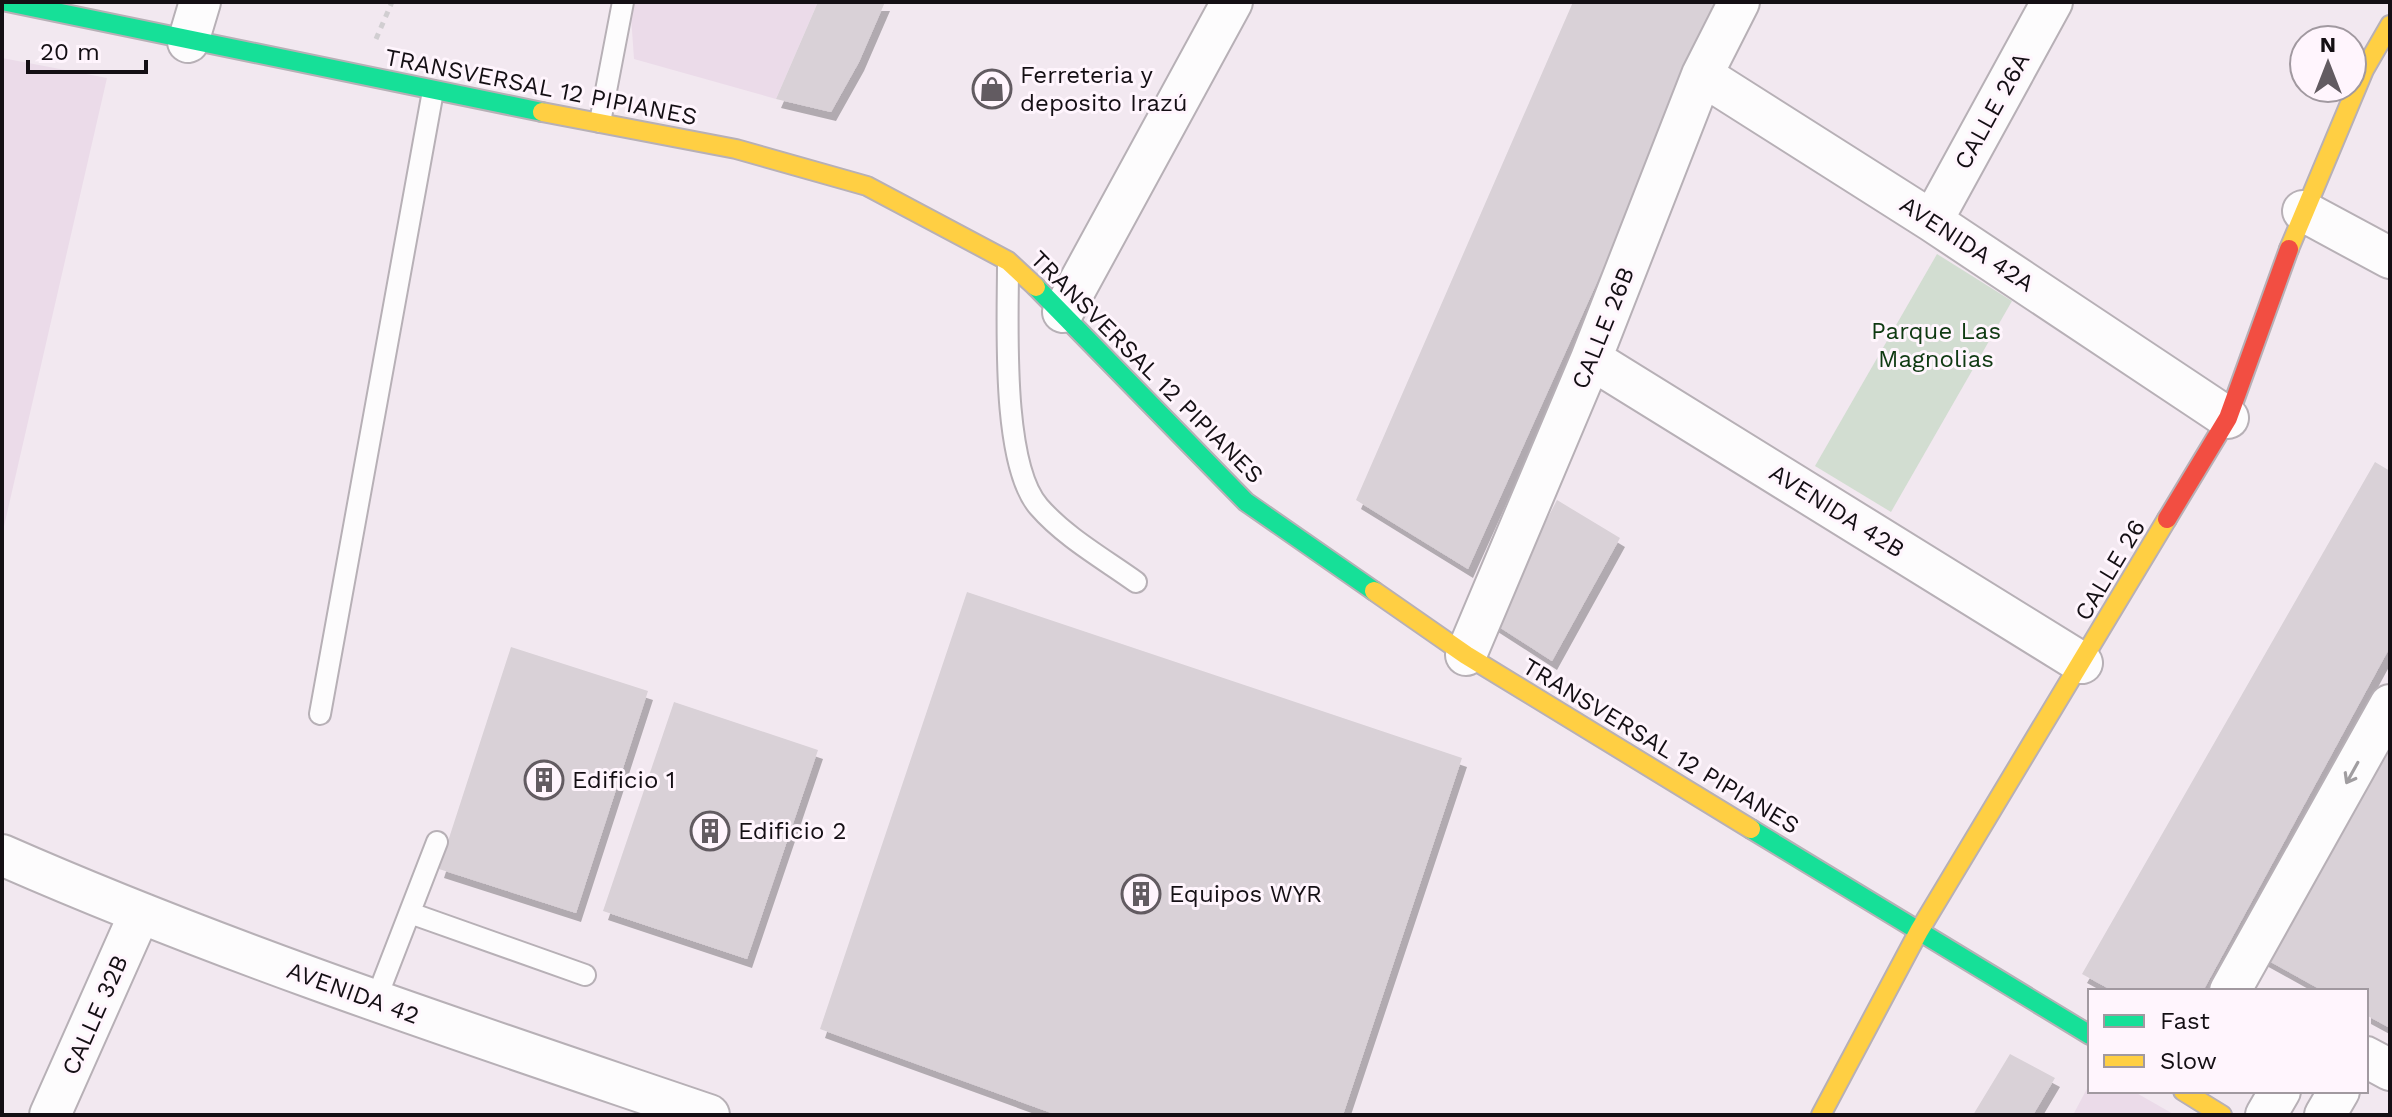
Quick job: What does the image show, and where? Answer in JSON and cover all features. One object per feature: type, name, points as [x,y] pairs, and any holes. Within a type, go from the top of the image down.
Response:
[{"type":"street","name":"TRANSVERSAL 12 PIPIANES","points":[[7,2],[188,42],[736,149],[867,186],[1008,261],[1063,312],[1246,502],[1466,655],[2088,1034]]},
{"type":"street","points":[[188,42],[200,2]]},
{"type":"street","points":[[1063,312],[1232,2]]},
{"type":"street","name":"CALLE 26B","points":[[1466,655],[1591,359],[1702,75],[1739,2]]},
{"type":"street","name":"CALLE 26A","points":[[1932,221],[2052,2]]},
{"type":"street","name":"CALLE 26","points":[[1821,1115],[1919,931],[2228,418],[2303,211],[2364,70],[2390,25]]},
{"type":"street","name":"AVENIDA 42A","points":[[1702,75],[1932,221],[2228,418]]},
{"type":"street","points":[[2303,211],[2390,258]]},
{"type":"street","name":"AVENIDA 42B","points":[[1591,359],[2082,663]]},
{"type":"street","points":[[2237,989],[2390,705]]},
{"type":"street","name":"AVENIDA 42","points":[[2,855],[139,915],[375,1002],[709,1115]]},
{"type":"street","name":"CALLE 32B","points":[[50,1115],[139,915]]},
{"type":"street","points":[[2368,1058],[2390,1070]]},
{"type":"street","points":[[2186,1093],[2222,1115]]},
{"type":"street","points":[[2266,1115],[2279,1093]]},
{"type":"street","points":[[2325,1115],[2338,1093]]},
{"type":"lane","points":[[600,122],[623,2]]},
{"type":"lane","points":[[320,714],[433,91]]},
{"type":"lane","points":[[1008,261],[1011,422],[1036,505],[1067,533],[1136,582]]},
{"type":"lane","points":[[375,1002],[437,842]]},
{"type":"lane","points":[[410,913],[585,975]]},
{"type":"shaded area","points":[[630,2],[818,2],[776,99],[634,59]]},
{"type":"shaded area","points":[[2,58],[107,78],[2,535]]},
{"type":"shaded area","points":[[2088,1087],[2088,1093],[2136,1093],[2175,1115],[2073,1115]]},
{"type":"green space","name":"Parque Las Magnolias","points":[[1937,254],[2012,301],[1891,512],[1815,466]]},
{"type":"building","points":[[818,2],[885,2],[859,62],[831,112],[776,99]]},
{"type":"building","points":[[1573,2],[1723,2],[1468,569],[1356,500]]},
{"type":"building","points":[[2375,462],[2390,471],[2390,647],[2204,989],[2109,989],[2082,974]]},
{"type":"building","points":[[1557,500],[1620,538],[1552,661],[1493,623]]},
{"type":"building","name":"Equipos WYR","points":[[967,592],[1462,758],[1343,1115],[1057,1115],[820,1029]]},
{"type":"building","name":"Edificio 1","points":[[511,647],[648,691],[576,913],[439,869]]},
{"type":"building","name":"Edificio 2","points":[[674,702],[818,750],[747,959],[603,911]]},
{"type":"building","points":[[2390,725],[2390,1028],[2368,1016],[2368,989],[2319,989],[2260,956]]},
{"type":"building","points":[[2010,1054],[2055,1078],[2033,1115],[1973,1115]]},
{"type":"traffic: fast","points":[[7,2],[542,112]]},
{"type":"traffic: fast","points":[[1036,287],[1246,502],[1374,591]]},
{"type":"traffic: fast","points":[[1751,829],[2088,1034]]},
{"type":"traffic: slow","points":[[2289,249],[2364,70],[2390,25]]},
{"type":"traffic: slow","points":[[542,112],[736,149],[867,186],[1008,261],[1036,287]]},
{"type":"traffic: slow","points":[[1821,1115],[1919,931],[2167,519]]},
{"type":"traffic: slow","points":[[1374,591],[1466,655],[1751,829]]},
{"type":"traffic: slow","points":[[2186,1093],[2222,1115]]},
{"type":"traffic: jam","points":[[2167,519],[2228,418],[2289,249]]},
{"type":"place","name":"Ferreteria y deposito Irazú","points":[[992,89]]},
{"type":"place","name":"Edificio 1","points":[[544,780]]},
{"type":"place","name":"Edificio 2","points":[[710,831]]},
{"type":"place","name":"Equipos WYR","points":[[1141,894]]}]
